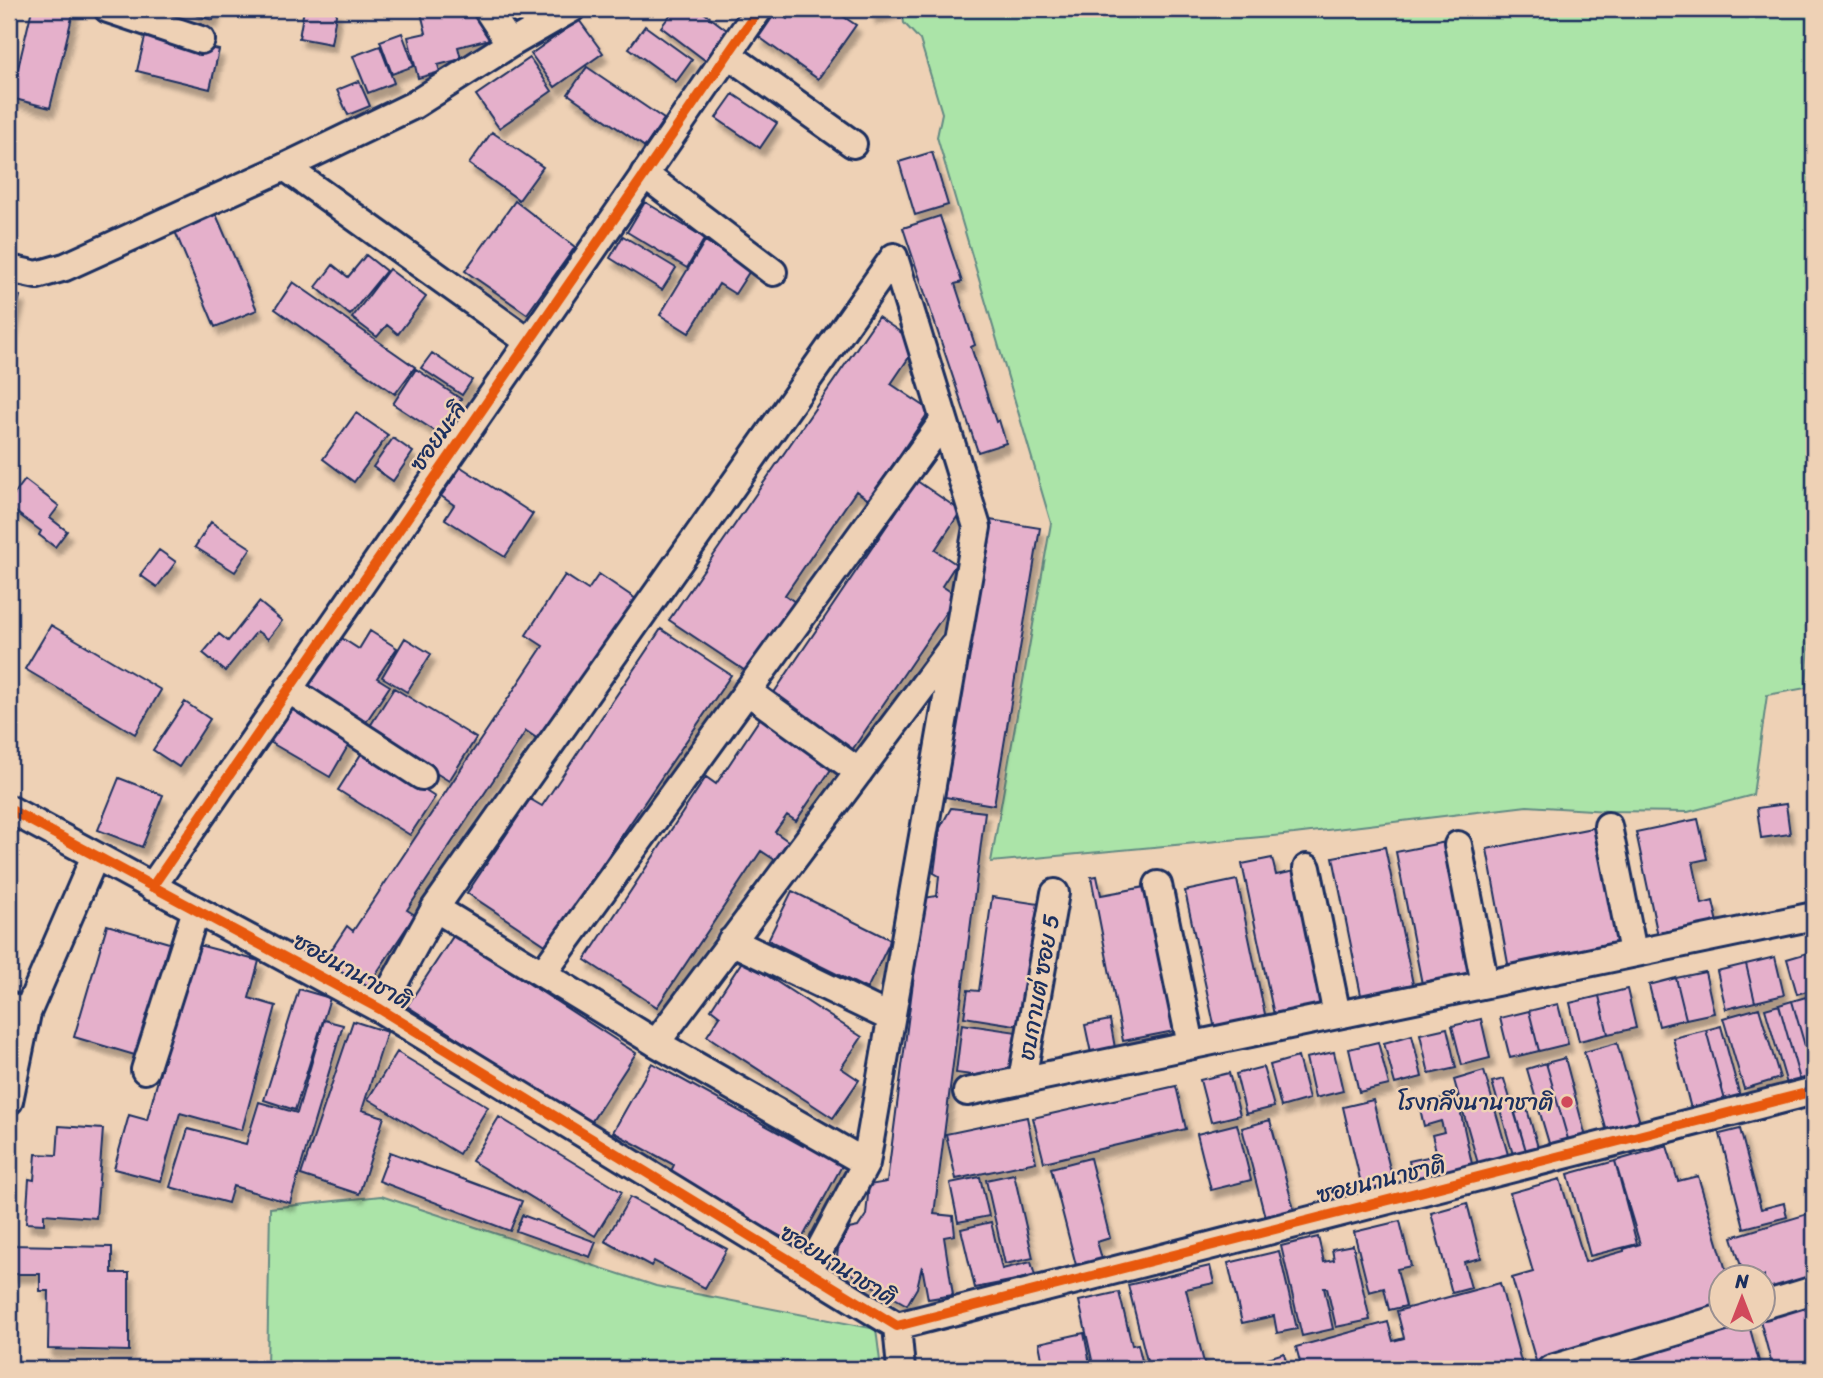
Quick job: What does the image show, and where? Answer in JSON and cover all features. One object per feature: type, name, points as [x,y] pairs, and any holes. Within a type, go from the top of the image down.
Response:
[{"type":"street","points":[[108,9],[201,40]]},
{"type":"street","points":[[487,9],[510,44]]},
{"type":"street","points":[[9,269],[37,275],[65,267],[285,167],[414,104],[571,9]]},
{"type":"street","name":"ซอยมะลิ","points":[[152,887],[759,9]]},
{"type":"street","points":[[727,54],[853,144]]},
{"type":"street","points":[[285,167],[529,342]]},
{"type":"street","points":[[644,174],[773,272]]},
{"type":"street","points":[[380,1009],[435,908],[894,257],[977,527],[866,1163],[808,1272]]},
{"type":"street","points":[[543,973],[944,420]]},
{"type":"street","points":[[656,1042],[957,642]]},
{"type":"street","points":[[288,689],[422,776]]},
{"type":"street","points":[[747,691],[859,772]]},
{"type":"street","name":"ซอยนานาชาติ","points":[[9,809],[380,1009],[897,1326],[1814,1091]]},
{"type":"street","points":[[1608,826],[1633,952]]},
{"type":"street","points":[[1458,845],[1485,984]]},
{"type":"street","points":[[9,1101],[18,1009],[95,856]]},
{"type":"street","points":[[1307,868],[1337,1015]]},
{"type":"street","points":[[1158,885],[1191,1045]]},
{"type":"street","name":"ชบกาบต่ ซอย 5","points":[[1023,1080],[1055,893]]},
{"type":"street","points":[[435,908],[656,1042],[866,1163]]},
{"type":"street","points":[[145,1070],[196,910]]},
{"type":"street","points":[[967,1092],[1814,915]]},
{"type":"street","points":[[731,941],[891,1018]]},
{"type":"street","points":[[1778,1301],[1814,1290]]},
{"type":"street","points":[[1551,1369],[1708,1322]]},
{"type":"street","points":[[897,1326],[901,1369]]},
{"type":"green space","points":[[902,9],[1814,9],[1814,628],[1810,630],[1806,688],[1767,695],[1753,795],[1688,812],[1527,806],[1294,834],[991,862],[1051,523],[937,137],[942,113],[920,40],[904,23]]},
{"type":"green space","points":[[381,1196],[656,1286],[876,1329],[881,1369],[267,1369],[270,1208]]},
{"type":"building","points":[[32,9],[74,9],[50,108],[11,98]]},
{"type":"building","points":[[194,9],[216,9],[213,20],[192,14]]},
{"type":"building","points":[[304,9],[337,9],[331,44],[299,38]]},
{"type":"building","points":[[420,9],[467,9],[469,16],[488,11],[494,38],[458,47],[461,59],[438,65],[440,72],[418,78],[408,37],[426,33]]},
{"type":"building","points":[[675,9],[699,9],[736,37],[714,67],[661,27]]},
{"type":"building","points":[[794,9],[832,9],[856,25],[818,79],[759,37],[776,12],[787,19]]},
{"type":"building","points":[[870,9],[898,9],[872,16]]},
{"type":"building","points":[[579,20],[603,53],[555,87],[531,54]]},
{"type":"building","points":[[645,26],[692,60],[676,82],[629,48]]},
{"type":"building","points":[[146,33],[219,50],[210,89],[137,71]]},
{"type":"building","points":[[402,33],[414,66],[392,74],[380,41]]},
{"type":"building","points":[[380,46],[394,83],[368,93],[353,56]]},
{"type":"building","points":[[530,58],[552,91],[499,128],[476,95]]},
{"type":"building","points":[[587,67],[664,119],[645,147],[568,94]]},
{"type":"building","points":[[359,81],[370,106],[348,115],[337,90]]},
{"type":"building","points":[[733,94],[777,123],[760,148],[716,118]]},
{"type":"building","points":[[492,132],[543,167],[519,200],[469,164]]},
{"type":"building","points":[[932,152],[948,205],[915,215],[899,162]]},
{"type":"building","points":[[515,201],[575,247],[527,314],[465,271]]},
{"type":"building","points":[[645,202],[705,238],[687,268],[627,232]]},
{"type":"building","points":[[215,212],[257,310],[215,327],[174,229]]},
{"type":"building","points":[[940,216],[962,282],[955,284],[975,345],[971,347],[996,422],[999,420],[1006,443],[978,452],[903,228]]},
{"type":"building","points":[[623,236],[676,268],[662,290],[610,258]]},
{"type":"building","points":[[705,241],[751,269],[735,294],[719,284],[689,333],[660,315]]},
{"type":"building","points":[[366,255],[386,271],[350,315],[316,287],[333,265],[348,277]]},
{"type":"building","points":[[389,269],[426,297],[398,334],[387,325],[377,337],[352,318]]},
{"type":"building","points":[[293,282],[415,367],[395,394],[275,309]]},
{"type":"building","points":[[9,293],[20,296],[9,340]]},
{"type":"building","points":[[878,317],[918,344],[891,384],[930,410],[869,500],[856,491],[785,595],[795,602],[747,672],[669,620]]},
{"type":"building","points":[[432,353],[472,380],[462,395],[421,368]]},
{"type":"building","points":[[416,369],[461,399],[438,433],[393,404]]},
{"type":"building","points":[[356,413],[388,435],[354,482],[323,459]]},
{"type":"building","points":[[393,438],[413,452],[393,481],[373,467]]},
{"type":"building","points":[[461,467],[533,514],[505,557],[445,519],[454,505],[441,496]]},
{"type":"building","points":[[25,480],[59,506],[50,518],[67,531],[55,547],[39,535],[41,531],[9,507],[9,501]]},
{"type":"building","points":[[917,481],[961,511],[935,550],[956,564],[942,586],[957,596],[848,756],[767,703]]},
{"type":"building","points":[[990,520],[1040,528],[994,805],[945,797]]},
{"type":"building","points":[[211,522],[251,548],[235,572],[195,547]]},
{"type":"building","points":[[159,550],[176,562],[157,587],[140,575]]},
{"type":"building","points":[[599,574],[636,599],[541,741],[526,731],[407,910],[415,915],[366,989],[324,961],[347,926],[353,931],[543,646],[526,635],[565,575],[588,590]]},
{"type":"building","points":[[259,602],[282,621],[268,639],[257,631],[225,671],[203,653],[219,634],[228,641]]},
{"type":"building","points":[[51,625],[161,690],[135,734],[25,669]]},
{"type":"building","points":[[661,629],[731,675],[547,946],[467,893],[530,799],[542,806]]},
{"type":"building","points":[[370,631],[397,648],[377,678],[390,686],[364,725],[304,685],[337,635],[359,649]]},
{"type":"building","points":[[405,638],[431,654],[407,692],[382,677]]},
{"type":"building","points":[[394,688],[476,738],[449,781],[367,731]]},
{"type":"building","points":[[293,698],[352,739],[330,777],[268,741]]},
{"type":"building","points":[[185,702],[210,719],[179,767],[153,750]]},
{"type":"building","points":[[763,714],[836,762],[796,821],[787,815],[775,832],[791,843],[778,862],[761,851],[657,1007],[585,960],[706,777],[716,784]]},
{"type":"building","points":[[363,751],[435,797],[410,835],[338,790]]},
{"type":"building","points":[[119,778],[163,795],[142,847],[98,830]]},
{"type":"building","points":[[1786,804],[1790,834],[1761,838],[1757,808]]},
{"type":"building","points":[[951,808],[985,812],[934,1214],[953,1216],[955,1235],[944,1237],[953,1295],[928,1299],[922,1266],[917,1288],[907,1305],[836,1265],[838,1249],[849,1229],[858,1227],[866,1215],[869,1185],[887,1182],[924,898],[937,896],[939,876],[934,873],[940,828]]},
{"type":"building","points":[[1698,819],[1707,859],[1693,862],[1702,904],[1713,901],[1718,923],[1658,936],[1636,832]]},
{"type":"building","points":[[1597,827],[1620,949],[1509,969],[1487,849]]},
{"type":"building","points":[[1446,842],[1473,979],[1423,989],[1396,852]]},
{"type":"building","points":[[1385,847],[1414,989],[1362,1000],[1333,857]]},
{"type":"building","points":[[1272,858],[1276,875],[1295,871],[1323,1004],[1274,1015],[1242,864]]},
{"type":"building","points":[[1097,876],[1101,895],[1145,887],[1174,1031],[1123,1041],[1091,877]]},
{"type":"building","points":[[1237,880],[1266,1019],[1215,1029],[1185,891]]},
{"type":"building","points":[[792,891],[891,940],[867,989],[768,940]]},
{"type":"building","points":[[992,897],[1039,904],[1021,1026],[964,1017],[968,990],[979,991]]},
{"type":"building","points":[[107,925],[169,943],[138,1056],[74,1037]]},
{"type":"building","points":[[454,935],[636,1053],[590,1124],[407,1006]]},
{"type":"building","points":[[195,944],[259,961],[249,998],[276,1006],[242,1130],[180,1113],[161,1181],[114,1169],[129,1115],[147,1120]]},
{"type":"building","points":[[1814,951],[1814,989],[1797,994],[1787,959]]},
{"type":"building","points":[[1775,957],[1784,995],[1755,1002],[1746,964]]},
{"type":"building","points":[[743,960],[862,1037],[841,1068],[859,1080],[833,1118],[707,1036],[720,1016],[711,1009]]},
{"type":"building","points":[[1746,964],[1755,1002],[1726,1009],[1717,971]]},
{"type":"building","points":[[1705,972],[1714,1013],[1686,1019],[1676,978]]},
{"type":"building","points":[[1676,978],[1686,1019],[1659,1026],[1649,985]]},
{"type":"building","points":[[299,989],[330,998],[295,1110],[264,1100]]},
{"type":"building","points":[[1627,989],[1636,1028],[1608,1034],[1599,996]]},
{"type":"building","points":[[1814,995],[1814,1024],[1806,997]]},
{"type":"building","points":[[1599,996],[1608,1034],[1579,1041],[1570,1003]]},
{"type":"building","points":[[1806,997],[1814,1024],[1814,1077],[1792,1001]]},
{"type":"building","points":[[1792,1001],[1814,1077],[1814,1084],[1802,1087],[1779,1005]]},
{"type":"building","points":[[1558,1004],[1568,1044],[1539,1051],[1529,1011]]},
{"type":"building","points":[[1779,1005],[1802,1087],[1789,1091],[1765,1009]]},
{"type":"building","points":[[1759,1008],[1780,1078],[1744,1089],[1723,1018]]},
{"type":"building","points":[[1529,1011],[1539,1051],[1510,1058],[1500,1018]]},
{"type":"building","points":[[1481,1019],[1490,1058],[1462,1065],[1452,1026]]},
{"type":"building","points":[[324,1020],[343,1025],[290,1203],[233,1186],[228,1203],[170,1187],[188,1129],[246,1144],[259,1102],[297,1113]]},
{"type":"building","points":[[1110,1020],[1115,1048],[1091,1053],[1085,1025]]},
{"type":"building","points":[[353,1021],[387,1032],[362,1110],[384,1117],[359,1194],[301,1175]]},
{"type":"building","points":[[962,1024],[1017,1032],[1011,1080],[956,1073]]},
{"type":"building","points":[[1721,1026],[1741,1100],[1726,1104],[1706,1030]]},
{"type":"building","points":[[1447,1028],[1456,1068],[1429,1074],[1420,1034]]},
{"type":"building","points":[[1706,1030],[1726,1104],[1692,1113],[1673,1038]]},
{"type":"building","points":[[1412,1035],[1422,1077],[1395,1084],[1384,1043]]},
{"type":"building","points":[[1378,1042],[1389,1085],[1359,1092],[1349,1049]]},
{"type":"building","points":[[1617,1043],[1641,1126],[1608,1135],[1584,1052]]},
{"type":"building","points":[[397,1052],[488,1107],[459,1154],[368,1099]]},
{"type":"building","points":[[1334,1052],[1343,1091],[1315,1098],[1306,1058]]},
{"type":"building","points":[[1298,1057],[1309,1099],[1281,1107],[1270,1065]]},
{"type":"building","name":"โรงกลึงนานาชาติ","points":[[1565,1058],[1587,1141],[1570,1146],[1546,1063]]},
{"type":"building","points":[[652,1063],[803,1146],[804,1143],[843,1164],[798,1246],[669,1175],[674,1165],[613,1132]]},
{"type":"building","points":[[1546,1063],[1570,1146],[1551,1150],[1527,1069]]},
{"type":"building","points":[[1263,1067],[1274,1107],[1246,1114],[1236,1074]]},
{"type":"building","points":[[1484,1071],[1509,1158],[1479,1167],[1454,1080]]},
{"type":"building","points":[[1229,1073],[1240,1115],[1211,1122],[1200,1080]]},
{"type":"building","points":[[1504,1079],[1527,1154],[1514,1158],[1492,1082]]},
{"type":"building","points":[[1176,1086],[1186,1129],[1044,1162],[1033,1118]]},
{"type":"building","points":[[1457,1096],[1474,1173],[1415,1187],[1409,1161],[1437,1155],[1432,1135],[1444,1132],[1441,1121],[1424,1126],[1419,1104]]},
{"type":"building","points":[[1373,1100],[1394,1185],[1363,1192],[1343,1107]]},
{"type":"building","points":[[1527,1109],[1539,1151],[1527,1154],[1515,1113]]},
{"type":"building","points":[[499,1117],[622,1192],[595,1236],[472,1161]]},
{"type":"building","points":[[1027,1117],[1036,1162],[956,1179],[946,1134]]},
{"type":"building","points":[[1270,1120],[1295,1213],[1266,1221],[1242,1128]]},
{"type":"building","points":[[1237,1124],[1251,1180],[1211,1190],[1197,1134]]},
{"type":"building","points":[[59,1126],[103,1129],[96,1218],[44,1214],[44,1224],[26,1223],[29,1179],[34,1180],[36,1154],[57,1155]]},
{"type":"building","points":[[1740,1129],[1761,1209],[1784,1203],[1787,1217],[1744,1228],[1720,1134]]},
{"type":"building","points":[[1667,1146],[1678,1181],[1698,1176],[1723,1262],[1708,1262],[1708,1308],[1575,1347],[1578,1356],[1538,1368],[1512,1278],[1533,1272],[1510,1193],[1560,1179],[1585,1262],[1624,1251],[1640,1244],[1615,1161]]},
{"type":"building","points":[[390,1152],[522,1201],[510,1231],[379,1181]]},
{"type":"building","points":[[1090,1158],[1110,1238],[1097,1242],[1103,1262],[1077,1269],[1051,1168]]},
{"type":"building","points":[[1615,1161],[1637,1244],[1590,1256],[1568,1174]]},
{"type":"building","points":[[1014,1174],[1033,1258],[1005,1264],[986,1180]]},
{"type":"building","points":[[980,1177],[989,1216],[958,1222],[950,1183]]},
{"type":"building","points":[[630,1197],[727,1249],[705,1288],[654,1261],[651,1266],[605,1241]]},
{"type":"building","points":[[1467,1203],[1481,1258],[1464,1262],[1471,1288],[1452,1293],[1431,1213]]},
{"type":"building","points":[[1814,1212],[1814,1277],[1778,1289],[1778,1262],[1740,1262],[1732,1237]]},
{"type":"building","points":[[522,1215],[596,1242],[590,1257],[516,1231]]},
{"type":"building","points":[[1400,1221],[1411,1266],[1397,1269],[1406,1306],[1389,1310],[1384,1288],[1369,1292],[1354,1232]]},
{"type":"building","points":[[991,1222],[1002,1269],[1031,1262],[1035,1276],[975,1288],[961,1229]]},
{"type":"building","points":[[1318,1237],[1324,1262],[1334,1260],[1332,1249],[1353,1245],[1370,1320],[1336,1327],[1327,1288],[1324,1288],[1333,1329],[1302,1336],[1281,1246]]},
{"type":"building","points":[[9,1245],[112,1247],[112,1273],[129,1273],[129,1351],[48,1349],[49,1291],[40,1291],[40,1274],[9,1274]]},
{"type":"building","points":[[1279,1251],[1297,1329],[1277,1333],[1274,1316],[1242,1323],[1228,1263]]},
{"type":"building","points":[[1210,1266],[1214,1283],[1186,1289],[1205,1367],[1149,1369],[1128,1285]]},
{"type":"building","points":[[1500,1283],[1523,1369],[1302,1369],[1296,1347],[1388,1322],[1393,1341],[1404,1338],[1397,1311]]},
{"type":"building","points":[[1119,1292],[1132,1345],[1138,1344],[1144,1369],[1094,1369],[1079,1301]]},
{"type":"building","points":[[1814,1305],[1814,1369],[1773,1369],[1763,1332],[1778,1332],[1778,1315]]},
{"type":"building","points":[[1724,1332],[1751,1332],[1761,1369],[1593,1369]]},
{"type":"building","points":[[1084,1333],[1091,1369],[1044,1369],[1039,1343]]},
{"type":"building","points":[[1284,1353],[1288,1369],[1232,1369]]},
{"type":"cycle path","points":[[152,887],[759,9]]},
{"type":"cycle path","points":[[9,809],[380,1009],[897,1326],[1814,1091]]},
{"type":"place","name":"โรงกลึงนานาชาติ","points":[[1567,1102]]}]
